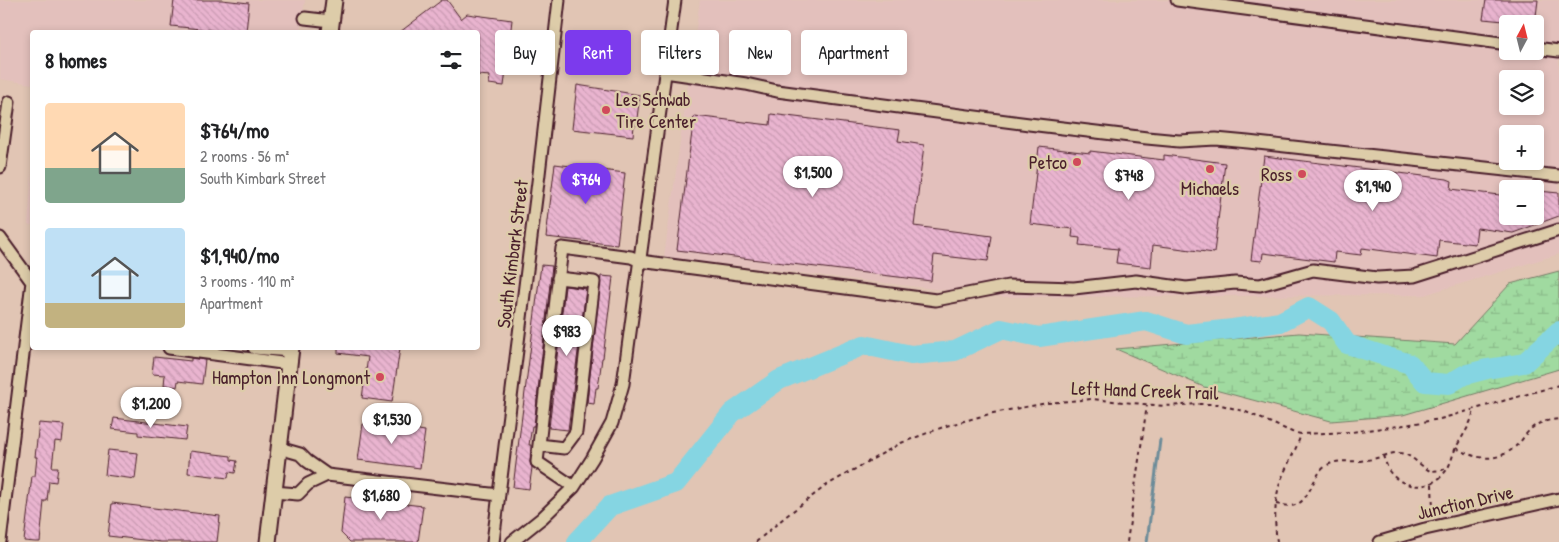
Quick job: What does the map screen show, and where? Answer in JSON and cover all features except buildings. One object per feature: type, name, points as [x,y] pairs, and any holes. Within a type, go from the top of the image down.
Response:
[{"type":"main road","points":[[330,27],[334,0]]},
{"type":"main road","points":[[268,542],[290,354]]},
{"type":"street","name":"South Kimbark Street","points":[[494,542],[559,0]]},
{"type":"street","points":[[671,30],[675,0]]},
{"type":"street","points":[[1177,0],[1499,43]]},
{"type":"street","points":[[305,18],[330,27]]},
{"type":"street","points":[[1544,49],[1559,51]]},
{"type":"street","points":[[512,542],[542,518],[574,487],[612,423],[623,384],[666,75]]},
{"type":"street","points":[[686,75],[746,84],[777,91],[1029,124],[1179,141],[1216,139],[1248,142],[1559,176]]},
{"type":"street","points":[[0,166],[8,102]]},
{"type":"street","points":[[574,487],[538,462],[562,248],[631,256],[640,261],[936,300],[1008,286],[1074,288],[1136,281],[1186,288],[1236,283],[1260,285],[1313,270],[1377,278],[1414,276],[1559,230]]},
{"type":"street","points":[[0,238],[30,279]]},
{"type":"street","points":[[539,445],[564,448],[576,432],[594,282],[558,278]]},
{"type":"street","points":[[0,541],[30,298]]},
{"type":"street","points":[[202,350],[290,354]]},
{"type":"street","points":[[266,350],[290,354]]},
{"type":"street","points":[[278,448],[300,454],[327,475],[499,495]]},
{"type":"street","points":[[273,492],[298,494],[308,484],[327,475]]},
{"type":"street","name":"Junction Drive","points":[[1380,542],[1425,529],[1559,499]]},
{"type":"path","name":"Left Hand Creek Trail","points":[[756,542],[827,485],[901,443],[938,429],[993,413],[1047,403],[1092,399],[1164,406],[1200,404],[1232,407],[1301,434],[1379,429],[1440,419],[1559,384]]},
{"type":"path","points":[[1127,542],[1146,405]]},
{"type":"path","points":[[1383,456],[1389,470],[1402,482],[1416,486],[1432,484],[1445,473],[1456,448],[1472,421],[1474,410]]},
{"type":"path","points":[[1456,448],[1474,457],[1495,458],[1506,454],[1516,447],[1530,430],[1539,424],[1559,419]]},
{"type":"path","points":[[1277,542],[1275,521],[1279,488],[1284,473],[1298,447],[1301,434]]},
{"type":"path","points":[[1276,504],[1296,505],[1300,503],[1320,471],[1330,463],[1372,459],[1397,452],[1410,455],[1430,471],[1442,470],[1448,467]]},
{"type":"path","points":[[1432,484],[1434,510]]},
{"type":"shaded area","points":[[0,0],[305,0],[300,30],[30,30],[30,84],[0,79]]},
{"type":"shaded area","points":[[700,0],[1559,0],[1559,254],[1424,295],[1003,297],[664,257],[689,75],[719,75],[719,30],[696,30]]},
{"type":"shaded area","points":[[30,198],[30,225],[28,225]]},
{"type":"green space","points":[[1559,271],[1559,369],[1403,415],[1331,421],[1204,387],[1116,349],[1299,333],[1455,344],[1510,284]]},
{"type":"waterway","points":[[577,542],[610,506],[676,483],[732,413],[779,380],[864,345],[911,355],[955,351],[1001,329],[1039,337],[1146,321],[1186,334],[1280,322],[1309,307],[1331,321],[1347,344],[1410,364],[1425,382],[1449,384],[1464,375],[1524,363],[1559,331]]},
{"type":"waterway","points":[[1147,542],[1160,440]]},
{"type":"place","name":"Les Schwab Tire Center","points":[[606,110]]},
{"type":"place","name":"Petco","points":[[1077,162]]},
{"type":"place","name":"Michaels","points":[[1210,169]]},
{"type":"place","name":"Ross","points":[[1302,174]]},
{"type":"place","name":"Hampton Inn Longmont","points":[[380,377]]}]
